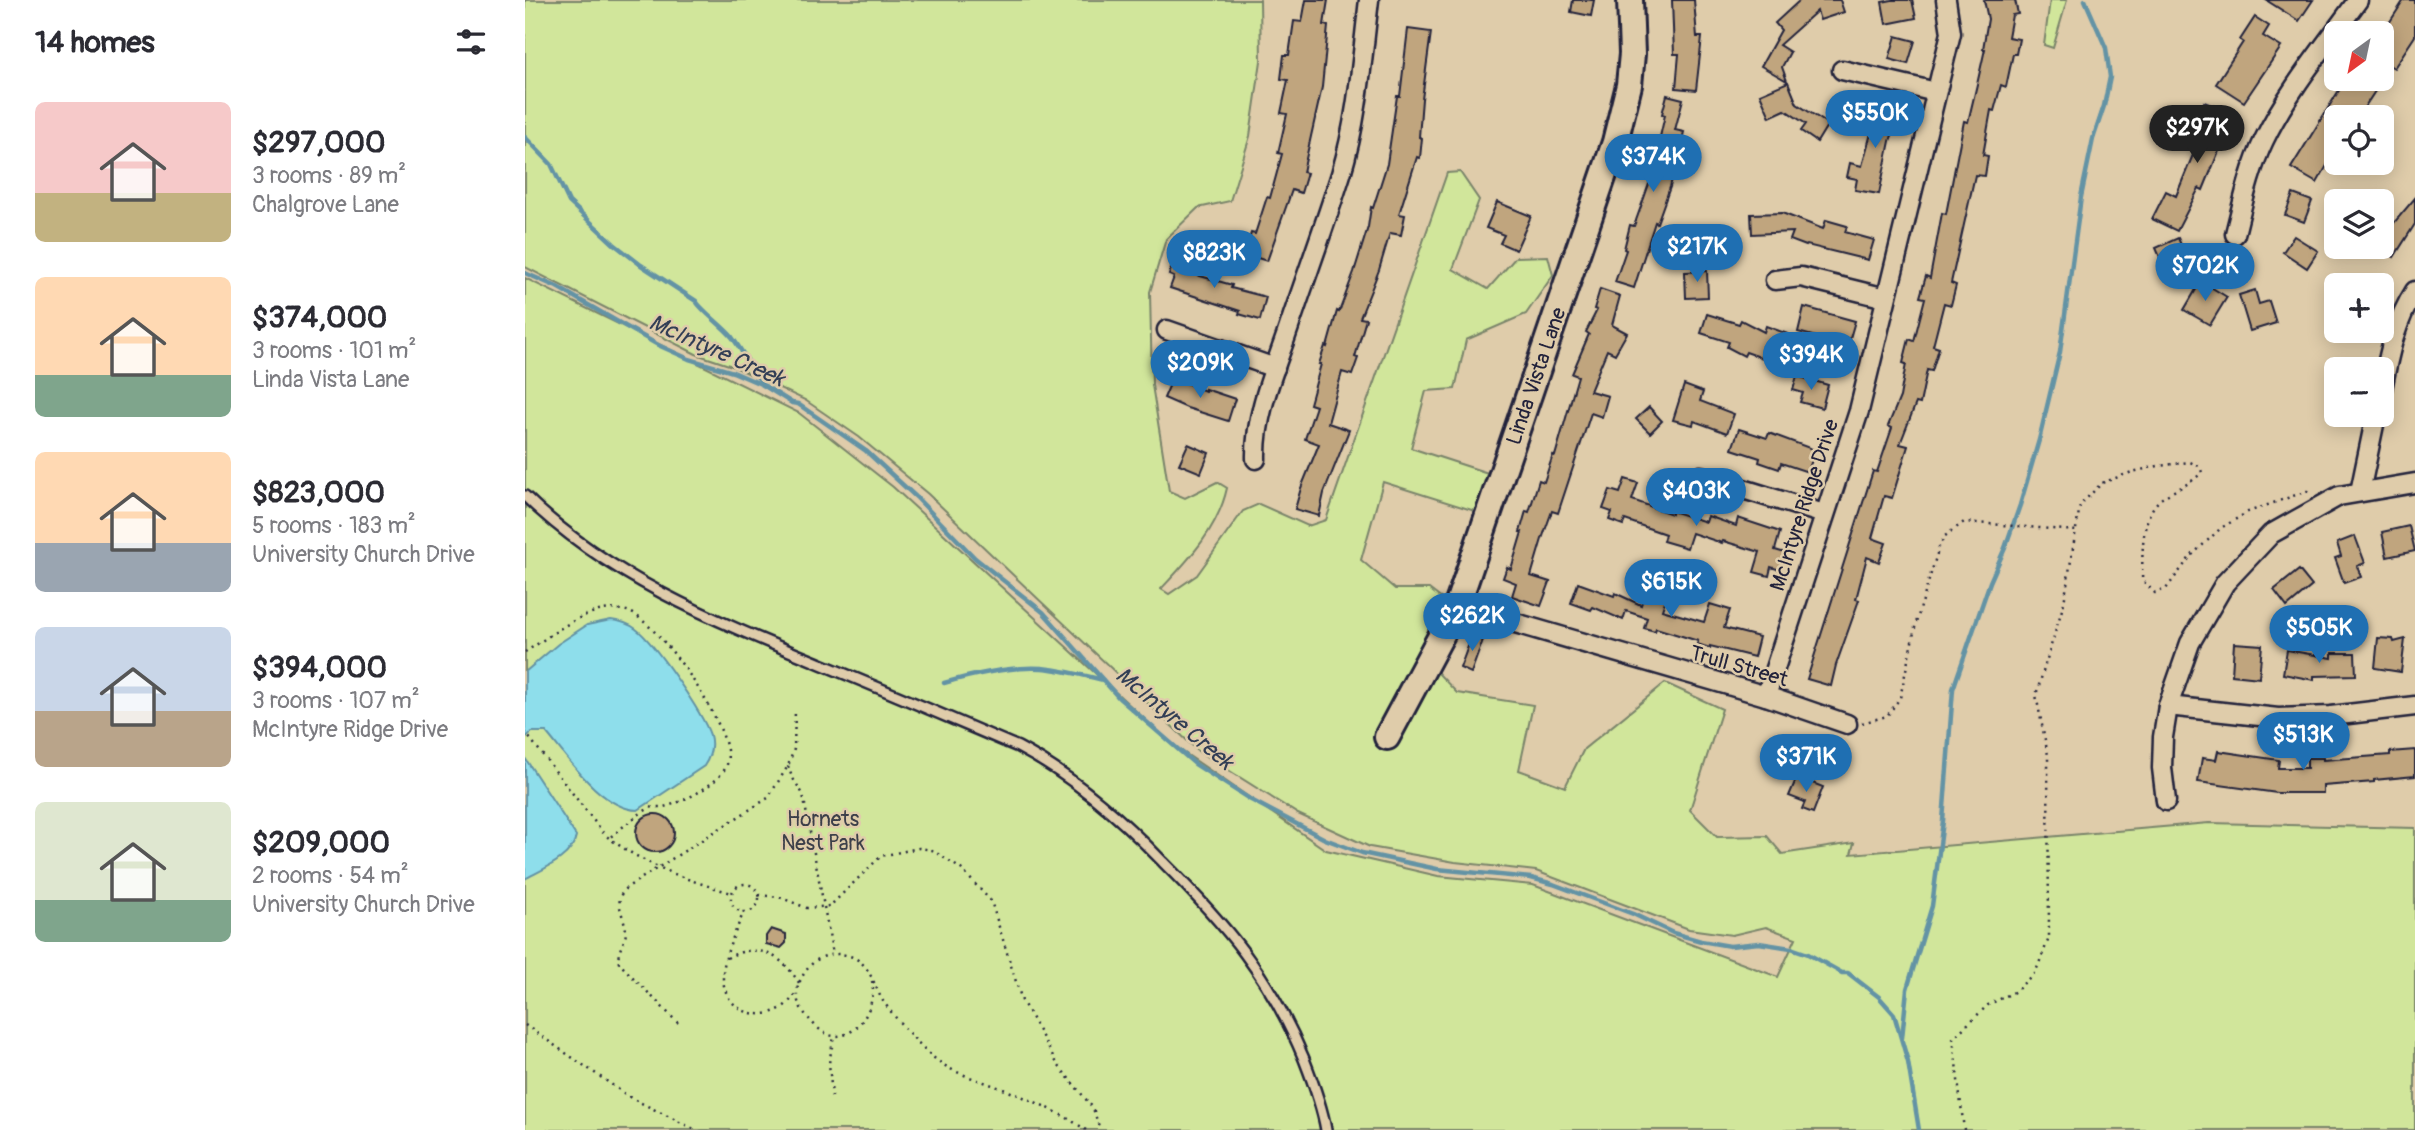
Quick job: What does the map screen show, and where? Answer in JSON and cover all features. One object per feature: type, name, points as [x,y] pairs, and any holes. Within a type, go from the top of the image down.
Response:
[{"type":"street","points":[[1256,459],[1257,429],[1275,368],[1344,163],[1355,112],[1369,0]]},
{"type":"street","name":"Linda Vista Lane","points":[[1387,737],[1457,606],[1555,322],[1625,107],[1632,54],[1630,0]]},
{"type":"street","name":"McIntyre Ridge Drive","points":[[1766,696],[1859,411],[1951,33],[1946,0]]},
{"type":"street","points":[[2235,234],[2246,188],[2267,134],[2296,86],[2358,0]]},
{"type":"street","points":[[1842,70],[1936,92]]},
{"type":"street","points":[[1775,280],[1801,277],[1886,298]]},
{"type":"street","points":[[2389,357],[2400,315],[2415,291]]},
{"type":"street","points":[[1167,330],[1275,368]]},
{"type":"street","points":[[2360,492],[2374,427]]},
{"type":"street","points":[[1701,476],[1824,514]]},
{"type":"street","points":[[2166,801],[2162,768],[2168,706],[2190,642],[2225,583],[2271,534],[2339,496],[2415,483]]},
{"type":"street","name":"Trull Street","points":[[1457,606],[1766,696],[1847,724]]},
{"type":"street","points":[[2168,706],[2278,718],[2331,716],[2415,706]]},
{"type":"lane","points":[[525,496],[592,552],[634,578],[742,632],[1018,747],[1047,763],[1079,786],[1156,854],[1212,910],[1252,960],[1294,1036],[1313,1080],[1326,1130]]},
{"type":"path","points":[[1964,1130],[1953,1038],[1988,1005],[2017,992],[2036,971],[2049,938],[2048,755],[2036,695],[2064,603],[2080,505],[2102,483],[2132,472],[2190,462],[2199,466],[2201,472],[2193,482],[2155,504],[2144,529],[2142,580],[2155,593],[2165,589],[2191,556],[2221,528],[2248,512],[2307,491],[2339,496]]},
{"type":"path","points":[[1847,724],[1876,721],[1887,716],[1900,698],[1916,624],[1938,547],[1945,536],[1964,522],[2077,531]]},
{"type":"path","points":[[525,652],[585,615],[607,610],[627,611],[644,620],[660,636],[702,696],[724,738],[728,751],[727,762],[711,785],[663,807],[654,807],[609,838]]},
{"type":"path","points":[[678,1023],[628,975],[618,960],[626,932],[620,894],[763,803],[788,766],[795,741],[796,710]]},
{"type":"path","points":[[525,732],[609,838],[659,868],[732,893]]},
{"type":"path","points":[[788,766],[803,794],[833,955]]},
{"type":"path","points":[[759,895],[754,908],[744,911],[734,906],[732,893],[737,886],[746,884],[754,888],[759,895],[779,897],[807,908],[824,907],[839,900],[877,859],[887,854],[927,848],[961,869],[991,901],[1022,1001],[1058,1065],[1093,1108],[1101,1130]]},
{"type":"path","points":[[744,911],[727,958],[723,978],[733,1003],[758,1015],[771,1014],[784,1007],[797,991]]},
{"type":"path","points":[[727,958],[751,951],[771,954],[788,965],[799,983]]},
{"type":"path","points":[[872,981],[873,999],[865,1015],[853,1030],[834,1036],[820,1029],[806,1016],[798,1002],[799,983],[812,963],[823,956],[833,955],[844,955],[857,960],[872,981],[893,1014],[941,1064],[1012,1092],[1086,1130]]},
{"type":"path","points":[[525,1025],[631,1098],[696,1130]]},
{"type":"path","points":[[832,1097],[829,1063],[834,1036]]},
{"type":"green space","name":"Hornets Nest Park","points":[[525,0],[1260,0],[1261,61],[1250,136],[1230,201],[1198,208],[1166,239],[1150,292],[1152,385],[1169,491],[1185,498],[1217,482],[1227,488],[1210,530],[1192,555],[1161,589],[1169,594],[1197,575],[1243,511],[1259,504],[1308,526],[1326,520],[1447,173],[1460,172],[1479,200],[1453,269],[1488,289],[1516,257],[1548,256],[1553,275],[1526,314],[1466,340],[1455,389],[1426,391],[1411,448],[1491,474],[1478,512],[1383,482],[1361,560],[1395,589],[1429,589],[1443,600],[1435,670],[1457,693],[1533,705],[1519,770],[1565,787],[1584,749],[1665,683],[1722,709],[1690,810],[1717,837],[1767,836],[1782,854],[1854,843],[1851,854],[2209,823],[2415,828],[2415,1130],[525,1130],[525,278],[799,413],[893,487],[1173,745],[1326,850],[1438,876],[1533,885],[1778,977],[1796,938],[1766,927],[1732,935],[1689,929],[1536,871],[1455,862],[1370,847],[1298,814],[1198,751],[928,494],[859,437],[805,400],[735,367],[696,354],[525,267]]},
{"type":"green space","points":[[2050,0],[2067,0],[2053,48],[2044,45]]},
{"type":"water","points":[[611,620],[633,627],[644,636],[688,696],[706,725],[711,739],[708,759],[704,766],[638,810],[624,807],[598,792],[546,732],[532,732],[525,738],[525,672],[558,644],[587,625]]},
{"type":"water","points":[[525,758],[576,836],[563,857],[525,879]]},
{"type":"building","points":[[1306,0],[1328,0],[1324,25],[1328,26],[1322,87],[1303,172],[1307,173],[1301,193],[1292,190],[1267,261],[1245,254],[1251,233],[1255,234],[1267,197],[1270,198],[1282,154],[1278,153],[1287,114],[1281,113],[1288,80],[1281,79],[1284,55],[1289,55],[1294,21],[1302,22]]},
{"type":"building","points":[[1573,0],[1594,0],[1591,16],[1571,12]]},
{"type":"building","points":[[1672,0],[1694,0],[1697,37],[1702,37],[1696,90],[1676,88],[1679,54],[1674,54]]},
{"type":"building","points":[[1800,0],[1840,0],[1844,12],[1820,20],[1817,11],[1779,45],[1790,52],[1782,67],[1787,81],[1761,66],[1781,30],[1775,23]]},
{"type":"building","points":[[1912,0],[1916,18],[1886,24],[1882,2]]},
{"type":"building","points":[[1984,0],[2015,0],[2018,14],[2012,15],[2008,37],[2019,39],[2016,54],[2013,54],[2006,87],[2001,85],[1994,111],[1991,110],[1983,155],[1988,156],[1985,176],[1975,175],[1951,283],[1956,285],[1951,305],[1944,303],[1933,346],[1939,348],[1932,371],[1927,370],[1920,404],[1916,403],[1900,444],[1908,446],[1892,498],[1884,496],[1872,538],[1886,543],[1879,562],[1867,557],[1856,599],[1859,600],[1831,686],[1807,679],[1873,471],[1877,472],[1892,428],[1888,426],[1900,397],[1906,364],[1903,363],[1909,339],[1914,341],[1925,298],[1920,297],[1926,276],[1930,278],[1964,121],[1968,122],[1985,49],[1988,19]]},
{"type":"building","points":[[2266,0],[2313,0],[2299,21]]},
{"type":"building","points":[[2404,0],[2415,0],[2415,36],[2394,68],[2394,21],[2390,21]]},
{"type":"building","points":[[2255,17],[2269,26],[2263,36],[2281,47],[2244,102],[2216,84],[2243,42],[2240,40]]},
{"type":"building","points":[[1408,29],[1431,32],[1422,99],[1420,158],[1417,157],[1399,214],[1405,215],[1401,235],[1390,233],[1360,318],[1366,319],[1352,375],[1342,372],[1328,423],[1349,430],[1324,493],[1319,516],[1295,509],[1319,444],[1305,439],[1316,406],[1310,404],[1319,364],[1354,272],[1368,227],[1371,207],[1373,208],[1387,164],[1397,96],[1400,96]]},
{"type":"building","points":[[1896,36],[1915,41],[1908,64],[1889,59]]},
{"type":"building","points":[[1788,82],[1797,104],[1828,124],[1817,142],[1801,131],[1806,124],[1785,110],[1770,117],[1760,94]]},
{"type":"building","points":[[2339,91],[2375,91],[2366,105],[2330,105]]},
{"type":"building","points":[[1667,95],[1683,99],[1675,130],[1684,132],[1670,187],[1657,223],[1655,222],[1634,288],[1615,282],[1626,250],[1624,249],[1630,225],[1634,226],[1650,181]]},
{"type":"building","points":[[2204,102],[2237,115],[2203,190],[2199,188],[2177,231],[2152,219],[2166,191],[2176,196],[2202,133],[2194,130]]},
{"type":"building","points":[[1870,103],[1900,113],[1890,141],[1879,194],[1855,190],[1857,179],[1847,177],[1850,163],[1862,166],[1873,126],[1863,122]]},
{"type":"building","points":[[2324,115],[2324,171],[2317,183],[2291,168]]},
{"type":"building","points":[[2293,194],[2312,201],[2304,222],[2285,215]]},
{"type":"building","points":[[2415,198],[2415,224],[2394,257],[2394,223]]},
{"type":"building","points":[[1497,202],[1531,216],[1516,250],[1500,243],[1504,235],[1486,228]]},
{"type":"building","points":[[1782,213],[1823,229],[1826,220],[1847,226],[1845,232],[1874,240],[1868,260],[1806,246],[1790,240],[1793,232],[1752,234],[1751,214]]},
{"type":"building","points":[[1724,228],[1741,241],[1727,259],[1710,246]]},
{"type":"building","points":[[2294,236],[2318,251],[2307,268],[2283,252]]},
{"type":"building","points":[[2178,238],[2192,270],[2170,280],[2156,248]]},
{"type":"building","points":[[1175,256],[1196,263],[1193,274],[1266,297],[1260,320],[1170,288],[1174,277],[1169,275]]},
{"type":"building","points":[[1707,271],[1708,297],[1686,298],[1685,272]]},
{"type":"building","points":[[2201,281],[2227,297],[2210,325],[2184,310]]},
{"type":"building","points":[[1600,289],[1620,296],[1612,325],[1627,333],[1615,354],[1607,350],[1590,391],[1608,396],[1602,417],[1591,413],[1558,513],[1552,511],[1542,539],[1531,576],[1550,582],[1541,606],[1512,596],[1516,583],[1503,578],[1507,567],[1511,569],[1526,511],[1529,512],[1539,480],[1544,482],[1553,455],[1555,456],[1578,376],[1572,374],[1589,334],[1586,332],[1597,310],[1594,309]]},
{"type":"building","points":[[2255,290],[2259,304],[2269,301],[2276,323],[2250,331],[2239,295]]},
{"type":"building","points":[[1804,307],[1855,321],[1846,352],[1826,346],[1827,340],[1798,332]]},
{"type":"building","points":[[1707,314],[1739,324],[1741,320],[1764,332],[1766,326],[1788,334],[1780,355],[1774,353],[1771,361],[1746,352],[1744,356],[1727,347],[1729,342],[1701,333]]},
{"type":"building","points":[[1797,376],[1828,385],[1822,408],[1800,402],[1803,393],[1793,390]]},
{"type":"building","points":[[1173,377],[1205,391],[1235,399],[1228,421],[1164,398]]},
{"type":"building","points":[[1684,385],[1703,392],[1700,401],[1734,414],[1727,433],[1694,421],[1693,425],[1673,420]]},
{"type":"building","points":[[1649,407],[1662,421],[1650,433],[1636,419]]},
{"type":"building","points":[[1739,429],[1767,438],[1769,433],[1815,450],[1808,472],[1781,463],[1779,469],[1759,462],[1760,458],[1732,449]]},
{"type":"building","points":[[1188,444],[1209,453],[1201,473],[1179,464]]},
{"type":"building","points":[[1625,479],[1638,483],[1632,500],[1672,514],[1672,511],[1706,522],[1708,516],[1736,526],[1738,518],[1780,532],[1775,550],[1785,553],[1780,570],[1771,567],[1769,576],[1754,572],[1760,552],[1723,541],[1722,543],[1692,533],[1687,548],[1663,541],[1665,534],[1625,520],[1623,525],[1609,520],[1612,512],[1603,509],[1610,490],[1620,493]]},
{"type":"building","points":[[2409,526],[2415,551],[2387,557],[2382,532]]},
{"type":"building","points":[[2355,536],[2365,563],[2357,566],[2361,577],[2344,583],[2335,558],[2341,556],[2337,543]]},
{"type":"building","points":[[2299,570],[2312,586],[2287,607],[2274,590]]},
{"type":"building","points":[[1578,583],[1614,596],[1615,593],[1641,605],[1647,585],[1668,592],[1662,610],[1704,622],[1710,604],[1730,610],[1724,628],[1759,637],[1754,657],[1710,648],[1697,644],[1698,641],[1656,628],[1655,631],[1644,628],[1647,618],[1626,611],[1623,620],[1593,607],[1591,610],[1571,603]]},
{"type":"building","points":[[1473,633],[1484,637],[1471,673],[1460,668]]},
{"type":"building","points":[[2378,638],[2393,639],[2394,642],[2405,639],[2401,672],[2375,668]]},
{"type":"building","points":[[2234,643],[2262,645],[2259,678],[2232,675]]},
{"type":"building","points":[[2287,650],[2332,658],[2332,653],[2355,653],[2356,675],[2314,676],[2314,680],[2283,674]]},
{"type":"building","points":[[2415,750],[2415,776],[2323,786],[2323,793],[2277,793],[2198,782],[2202,758],[2216,760],[2218,751],[2279,760],[2278,768],[2307,768],[2307,758],[2323,760],[2390,755],[2390,752]]},
{"type":"building","points":[[1797,777],[1823,787],[1813,813],[1802,809],[1805,802],[1789,796]]},
{"type":"building","points":[[655,814],[668,820],[674,833],[668,846],[655,852],[642,846],[636,833],[642,820]]},
{"type":"building","points":[[771,929],[786,934],[786,943],[781,948],[766,944],[766,936]]},
{"type":"waterway","points":[[1902,1038],[1907,989],[1932,906],[1943,821],[1953,689],[2020,505],[2039,440],[2060,352],[2081,197],[2110,77],[2106,48],[2085,0]]},
{"type":"waterway","points":[[525,137],[551,164],[569,202],[614,244],[696,301],[732,337],[763,385]]},
{"type":"waterway","name":"McIntyre Creek","points":[[525,273],[557,287],[658,345],[763,385],[798,404],[866,451],[916,497],[975,558],[1043,612],[1119,698],[1195,764],[1251,800],[1325,839],[1362,853],[1437,869],[1531,878],[1633,914],[1673,933],[1730,946],[1759,943],[1791,948],[1842,973],[1848,973],[1879,997],[1894,1014],[1908,1062],[1919,1130]]},
{"type":"waterway","points":[[944,683],[1018,668],[1058,670],[1103,680]]}]
